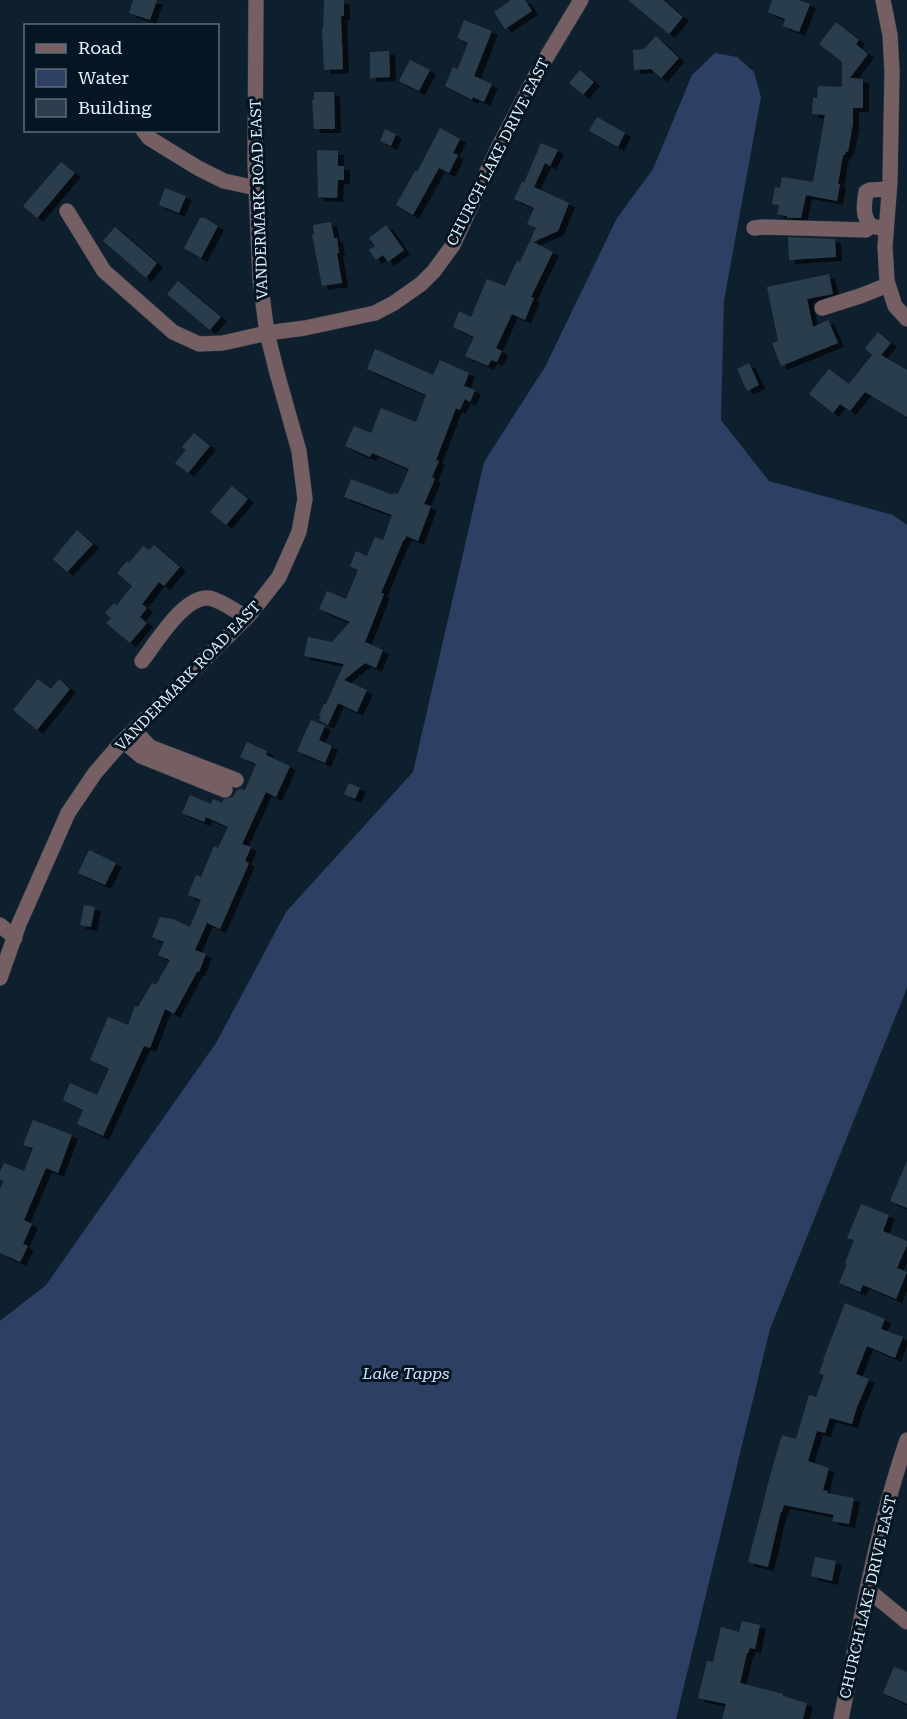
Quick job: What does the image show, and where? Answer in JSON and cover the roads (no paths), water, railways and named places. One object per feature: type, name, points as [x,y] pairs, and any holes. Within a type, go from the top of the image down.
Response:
[{"type":"street","name":"VANDERMARK ROAD EAST","points":[[0,978],[53,844],[68,813],[96,773],[128,735],[247,617],[279,577],[299,532],[305,500],[299,451],[267,333],[260,280],[256,188],[256,0]]},
{"type":"street","name":"CHURCH LAKE DRIVE EAST","points":[[67,212],[104,271],[173,332],[199,344],[224,343],[375,313],[410,292],[434,271],[453,245],[498,148],[537,73],[581,0]]},
{"type":"street","points":[[883,0],[890,35],[892,72],[885,246],[888,285],[895,306],[907,319]]},
{"type":"street","points":[[144,132],[148,138],[198,168],[224,181],[256,188]]},
{"type":"street","points":[[886,229],[871,226],[864,213],[866,192],[889,189]]},
{"type":"street","points":[[754,228],[866,230],[871,226]]},
{"type":"street","points":[[822,308],[888,285]]},
{"type":"street","points":[[142,661],[181,610],[201,598],[212,599],[247,617]]},
{"type":"street","points":[[128,735],[141,756],[231,785]]},
{"type":"street","points":[[0,925],[15,938]]},
{"type":"street","name":"CHURCH LAKE DRIVE EAST","points":[[841,1719],[868,1590],[896,1474],[907,1440]]},
{"type":"street","points":[[868,1590],[907,1622]]},
{"type":"water","name":"Lake Tapps","points":[[715,53],[737,57],[754,72],[761,97],[724,301],[721,420],[769,481],[893,515],[907,525],[907,988],[770,1329],[676,1719],[0,1719],[0,1321],[46,1285],[216,1043],[286,912],[413,772],[484,462],[545,367],[617,218],[653,169],[692,75]]}]
